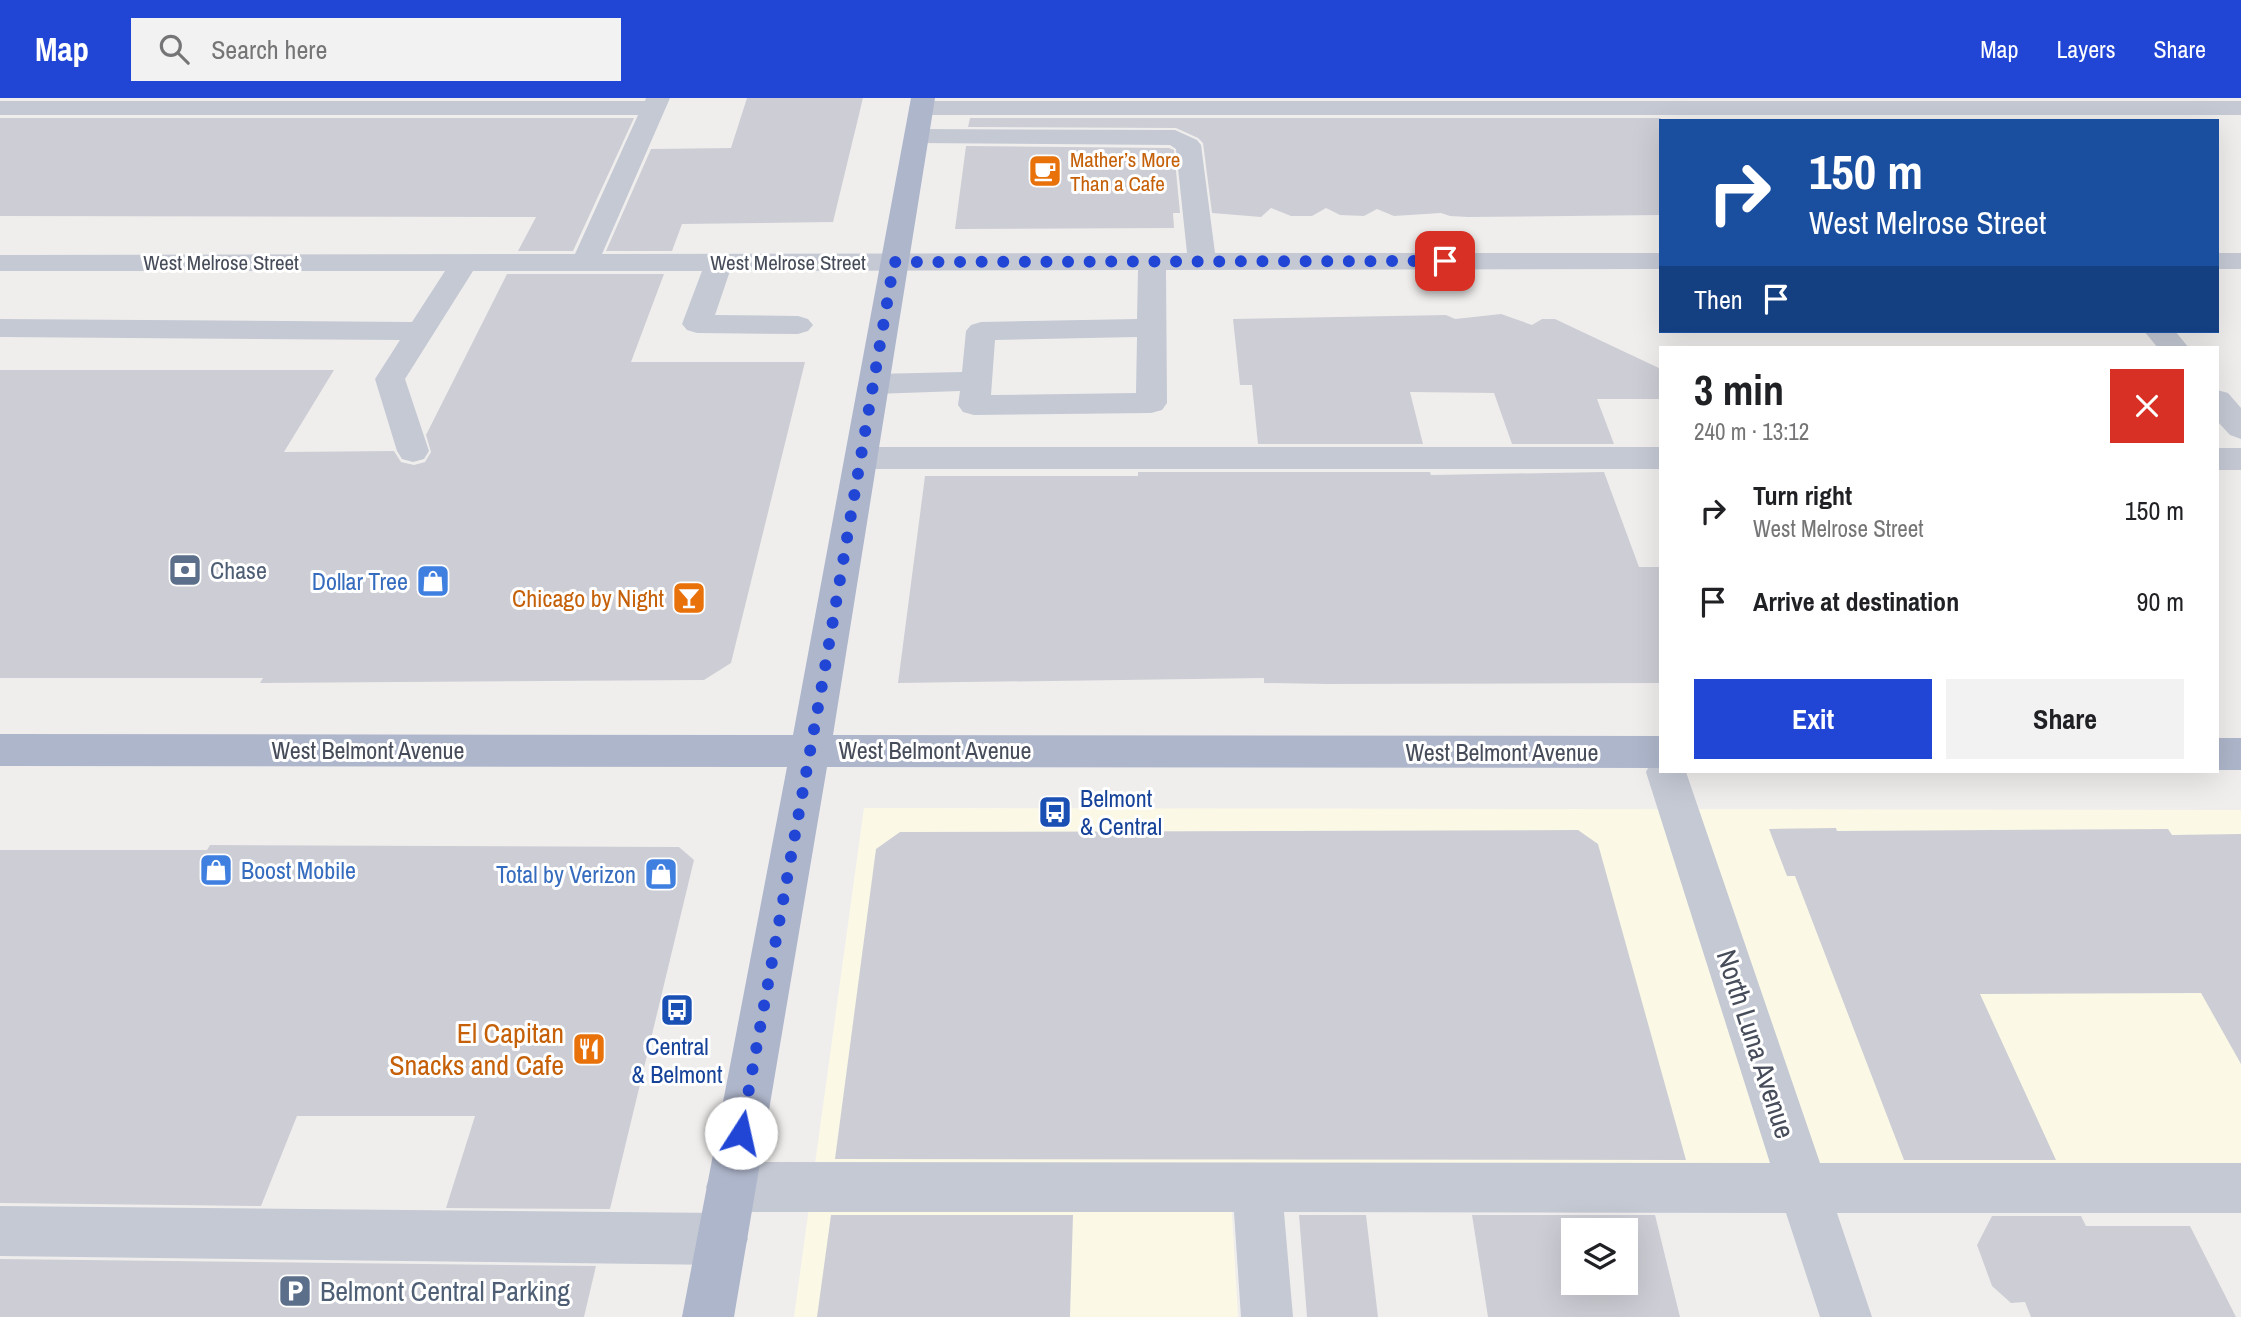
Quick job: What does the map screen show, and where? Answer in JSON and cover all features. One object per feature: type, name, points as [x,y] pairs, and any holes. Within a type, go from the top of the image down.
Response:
[{"type":"main road","points":[[708,1317],[920,114]]},
{"type":"main road","name":"West Belmont Avenue","points":[[0,750],[810,750],[1659,758]]},
{"type":"main road","points":[[2219,754],[2241,754]]},
{"type":"street","points":[[0,108],[656,103],[585,262]]},
{"type":"street","points":[[920,114],[2241,108]]},
{"type":"street","points":[[920,114],[1183,140],[1188,145],[1202,261]]},
{"type":"street","name":"West Melrose Street","points":[[0,262],[1659,261]]},
{"type":"street","points":[[2219,261],[2241,261]]},
{"type":"street","points":[[413,451],[390,379],[465,262]]},
{"type":"street","points":[[719,262],[697,324],[798,325]]},
{"type":"street","points":[[1152,262],[1152,328],[1151,403],[974,405],[981,331],[1152,328]]},
{"type":"street","points":[[0,328],[421,331]]},
{"type":"street","points":[[874,384],[976,382]]},
{"type":"street","points":[[2219,402],[2241,428]]},
{"type":"street","points":[[861,458],[1659,458]]},
{"type":"street","points":[[2219,459],[2241,459]]},
{"type":"street","name":"North Luna Avenue","points":[[1666,773],[1846,1317]]},
{"type":"street","points":[[731,1187],[2241,1188]]},
{"type":"street","points":[[1257,1187],[1267,1317]]},
{"type":"street","points":[[0,1231],[722,1239]]},
{"type":"shaded area","points":[[864,808],[2241,810],[2241,1195],[1231,1199],[1238,1317],[794,1317]]},
{"type":"building","points":[[747,98],[863,98],[833,222],[682,224],[672,251],[606,251],[651,149],[731,148]]},
{"type":"building","points":[[0,118],[634,118],[573,251],[518,251],[536,217],[0,216]]},
{"type":"building","points":[[970,118],[1661,118],[1659,215],[1468,217],[1441,213],[1394,216],[1377,209],[1364,216],[1340,215],[1326,208],[1312,216],[1291,216],[1271,208],[1261,217],[1212,213],[1203,143],[1176,128],[968,127]]},
{"type":"building","points":[[966,146],[1169,148],[1174,150],[1180,213],[1173,213],[1174,228],[955,229]]},
{"type":"building","points":[[507,274],[664,274],[631,362],[805,362],[731,663],[704,680],[260,683],[263,678],[0,678],[0,370],[334,370],[284,452],[394,451],[401,462],[414,465],[425,462],[431,452],[426,435]]},
{"type":"building","points":[[1501,314],[1532,325],[1542,319],[1555,319],[1659,368],[1659,399],[1597,399],[1614,444],[1512,444],[1494,393],[1410,392],[1423,444],[1258,444],[1252,385],[1240,385],[1233,319],[1446,315],[1455,319]]},
{"type":"building","points":[[1138,472],[1430,472],[1431,475],[1604,472],[1639,567],[1659,567],[1659,683],[1327,684],[1264,683],[1264,678],[898,683],[925,476],[1138,476]]},
{"type":"building","points":[[1836,828],[1837,831],[2168,829],[2172,835],[2241,834],[2241,1064],[2201,993],[1980,994],[2056,1160],[1904,1160],[1795,876],[1787,876],[1769,829]]},
{"type":"building","points":[[1578,830],[1598,844],[1686,1160],[835,1159],[876,849],[900,832]]},
{"type":"building","points":[[210,845],[679,847],[694,860],[610,1209],[446,1208],[475,1116],[297,1116],[261,1206],[0,1203],[0,850],[207,850]]},
{"type":"building","points":[[831,1215],[1073,1215],[1070,1317],[817,1317]]},
{"type":"building","points":[[1299,1215],[1366,1215],[1378,1317],[1307,1317]]},
{"type":"building","points":[[1472,1215],[1655,1215],[1680,1317],[1488,1317]]},
{"type":"building","points":[[1992,1216],[2081,1216],[2086,1226],[2190,1226],[2236,1317],[2031,1317],[2025,1302],[2011,1303],[1992,1286],[1977,1245]]},
{"type":"building","name":"Belmont Central Parking","points":[[0,1259],[596,1266],[584,1317],[0,1317]]},
{"type":"place","name":"Mather’s More Than a Cafe","points":[[1045,171]]},
{"type":"place","name":"Chase","points":[[185,570]]},
{"type":"place","name":"Dollar Tree","points":[[433,581]]},
{"type":"place","name":"Chicago by Night","points":[[689,598]]},
{"type":"place","name":"Belmont & Central","points":[[1055,812]]},
{"type":"place","name":"Boost Mobile","points":[[216,870]]},
{"type":"place","name":"Total by Verizon","points":[[661,874]]},
{"type":"place","name":"Central & Belmont","points":[[677,1010]]},
{"type":"place","name":"El Capitan Snacks and Cafe","points":[[589,1049]]},
{"type":"place","name":"Belmont Central Parking","points":[[295,1291]]},
{"type":"route","points":[[741,1133],[822,685],[894,262],[1445,261]]}]
